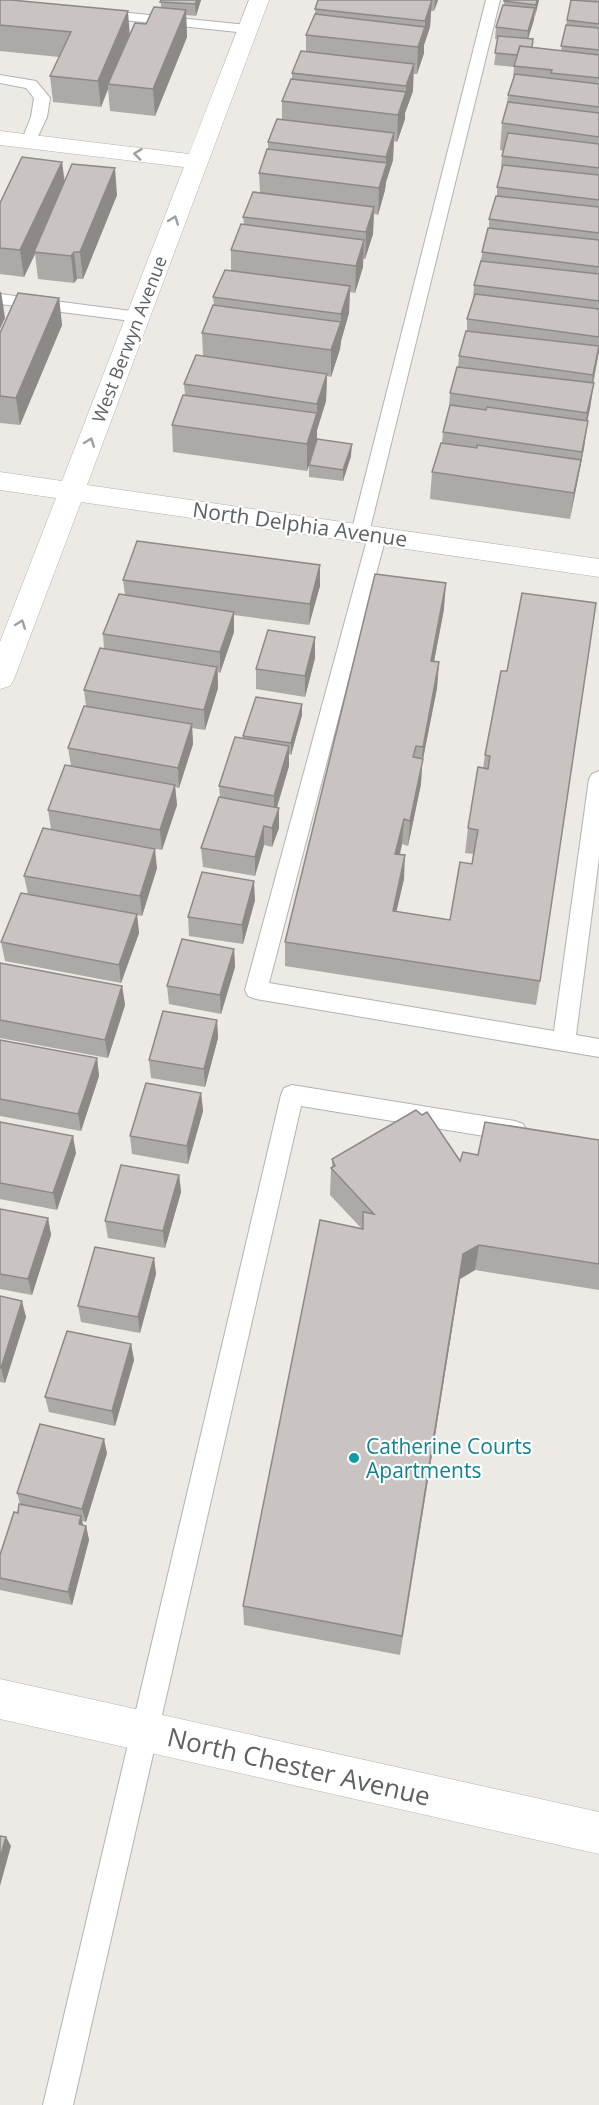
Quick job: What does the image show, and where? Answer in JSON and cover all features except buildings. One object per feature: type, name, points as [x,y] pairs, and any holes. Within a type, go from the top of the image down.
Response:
[{"type":"street","name":"West Berwyn Avenue","points":[[0,679],[259,0]]},
{"type":"street","points":[[0,138],[196,162]]},
{"type":"street","name":"North Delphia Avenue","points":[[0,481],[599,568]]},
{"type":"street","name":"North Chester Avenue","points":[[0,1699],[599,1833]]},
{"type":"lane","points":[[493,0],[368,534],[256,990],[599,1048]]},
{"type":"lane","points":[[83,12],[247,29]]},
{"type":"lane","points":[[0,79],[31,84],[42,98],[39,117],[29,142]]},
{"type":"lane","points":[[0,299],[139,317]]},
{"type":"lane","points":[[564,1042],[599,779]]},
{"type":"lane","points":[[58,2105],[292,1095],[540,1135]]},
{"type":"place","name":"Catherine Courts Apartments","points":[[354,1458]]}]
